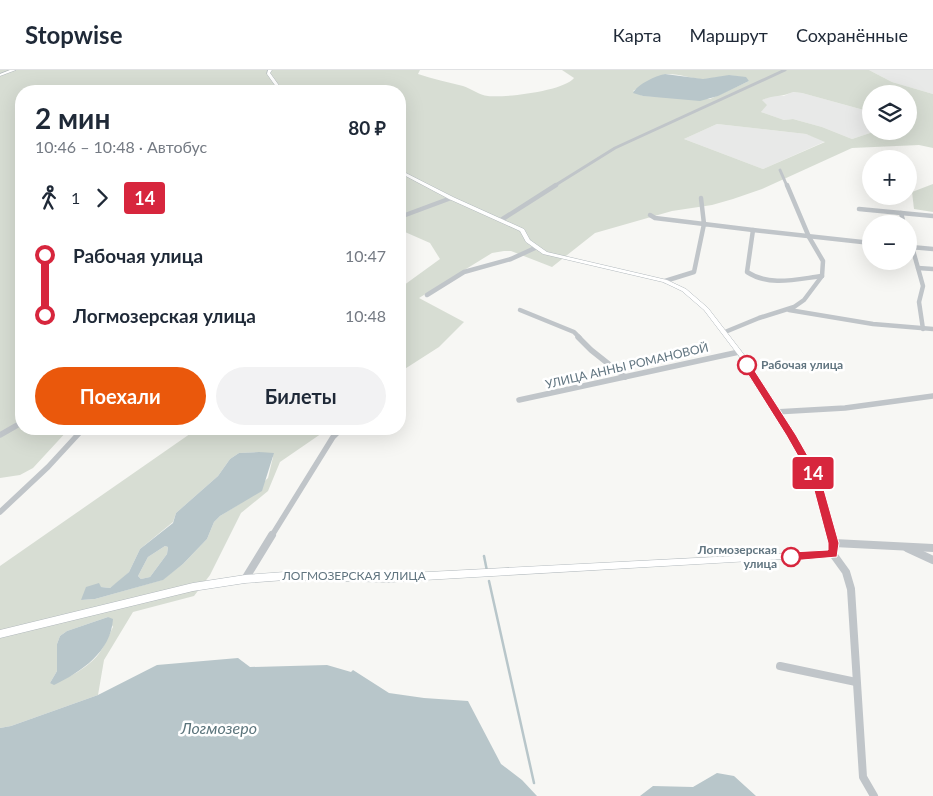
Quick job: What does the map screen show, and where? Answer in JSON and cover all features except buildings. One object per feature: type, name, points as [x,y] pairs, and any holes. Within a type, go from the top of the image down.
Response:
[{"type":"street","points":[[0,75],[14,70]]},
{"type":"street","points":[[270,70],[268,73],[277,85]]},
{"type":"street","points":[[501,220],[615,148],[785,70]]},
{"type":"street","points":[[725,332],[786,310],[804,300],[822,276],[823,261],[809,237],[780,170]]},
{"type":"street","points":[[406,174],[451,198],[522,230],[528,241],[535,248],[545,253],[563,259],[665,281],[684,290],[706,309],[725,332],[791,435],[816,479],[834,543],[833,554],[846,572],[851,589],[863,777],[874,796]]},
{"type":"street","points":[[406,215],[451,198]]},
{"type":"street","points":[[665,281],[694,272],[704,224],[701,198]]},
{"type":"street","points":[[859,209],[933,216]]},
{"type":"street","points":[[650,215],[655,218],[862,242]]},
{"type":"street","points":[[753,230],[747,272],[754,279],[781,280],[822,276]]},
{"type":"street","points":[[427,295],[464,272],[511,259],[535,248]]},
{"type":"street","points":[[917,248],[933,249]]},
{"type":"street","points":[[917,265],[923,286],[919,302],[923,329]]},
{"type":"street","points":[[918,268],[933,269]]},
{"type":"street","points":[[520,310],[574,332],[591,350],[625,376]]},
{"type":"street","points":[[786,310],[873,324],[933,330]]},
{"type":"street","name":"УЛИЦА АННЫ РОМАНОВОЙ","points":[[519,400],[739,352]]},
{"type":"street","points":[[775,412],[845,408],[933,396]]},
{"type":"street","points":[[0,435],[15,426]]},
{"type":"street","points":[[0,512],[48,467],[77,435]]},
{"type":"street","points":[[245,579],[336,435]]},
{"type":"street","points":[[834,543],[933,548]]},
{"type":"street","points":[[903,546],[933,560]]},
{"type":"street","name":"ЛОГМОЗЕРСКАЯ УЛИЦА","points":[[0,634],[193,588],[245,579],[285,576],[390,578],[833,554]]},
{"type":"street","points":[[780,666],[856,682]]},
{"type":"shaded area","points":[[0,70],[420,70],[418,74],[463,86],[485,95],[496,96],[520,95],[559,87],[574,78],[562,70],[869,70],[902,85],[862,85],[862,110],[793,92],[762,100],[767,105],[761,112],[784,120],[793,119],[822,127],[852,139],[862,136],[862,140],[917,140],[917,89],[933,94],[933,148],[919,145],[852,148],[762,189],[733,199],[712,205],[672,211],[595,233],[552,267],[511,251],[492,253],[419,298],[464,322],[439,347],[406,368],[406,284],[440,259],[430,243],[406,232],[406,85],[15,85],[15,435],[63,435],[33,468],[20,475],[0,478]],"holes":[[[665,74],[694,78],[738,76],[749,81],[710,99],[643,96],[633,91]],[[717,124],[806,134],[825,142],[763,169],[684,139]]]},
{"type":"shaded area","points":[[869,70],[933,70],[933,94],[917,89],[917,85],[902,85]]},
{"type":"shaded area","points":[[792,92],[802,93],[862,110],[862,136],[852,139],[822,127],[793,119],[784,120],[761,112],[764,107],[762,100],[773,95],[784,96]]},
{"type":"shaded area","points":[[717,124],[806,134],[826,141],[763,169],[684,139]]},
{"type":"shaded area","points":[[933,184],[933,212],[914,209],[914,205],[917,205],[917,190]]},
{"type":"shaded area","points":[[188,435],[319,435],[280,462],[268,491],[241,513],[210,575],[194,596],[133,612],[104,660],[98,695],[11,726],[0,728],[0,566]],"holes":[[[259,452],[273,457],[268,478],[241,503],[220,516],[214,522],[207,539],[183,564],[162,580],[95,599],[81,600],[101,587],[110,588],[129,572],[140,549],[173,522],[176,513],[218,476],[230,459],[239,453]],[[108,617],[113,627],[104,646],[91,662],[71,676],[50,683],[57,671],[57,644],[60,636],[67,631]]]},
{"type":"shaded area","points":[[165,546],[168,547],[167,554],[150,577],[141,579],[138,576],[148,557]]},
{"type":"water","points":[[665,74],[703,79],[729,75],[746,77],[749,81],[718,96],[700,101],[643,96],[633,93],[647,81]]},
{"type":"water","points":[[239,453],[274,453],[262,491],[220,516],[214,522],[207,539],[183,564],[163,580],[95,599],[81,600],[86,587],[99,583],[101,587],[110,588],[129,572],[140,549],[173,523],[176,513],[218,476],[230,459]],"holes":[[[165,546],[168,547],[167,554],[150,577],[141,579],[138,576],[148,557]]]},
{"type":"water","points":[[108,617],[113,619],[111,631],[101,651],[93,660],[74,674],[54,685],[50,683],[57,671],[57,644],[60,636],[67,631]]},
{"type":"water","name":"Логмозеро","points":[[238,658],[250,667],[327,665],[351,672],[353,670],[389,693],[468,701],[501,764],[522,780],[537,796],[0,796],[0,728],[11,726],[98,695],[157,665]]},
{"type":"water","points":[[717,773],[734,776],[756,796],[640,796],[653,786],[693,787]]},
{"type":"waterway","points":[[484,556],[487,571]]},
{"type":"waterway","points":[[489,581],[534,783]]},
{"type":"bus line","name":"14","points":[[747,365],[816,479],[834,543],[833,554],[791,557]]},
{"type":"place","name":"Рабочая улица","points":[[747,365]]},
{"type":"place","name":"Логмозерская улица","points":[[791,557]]}]
